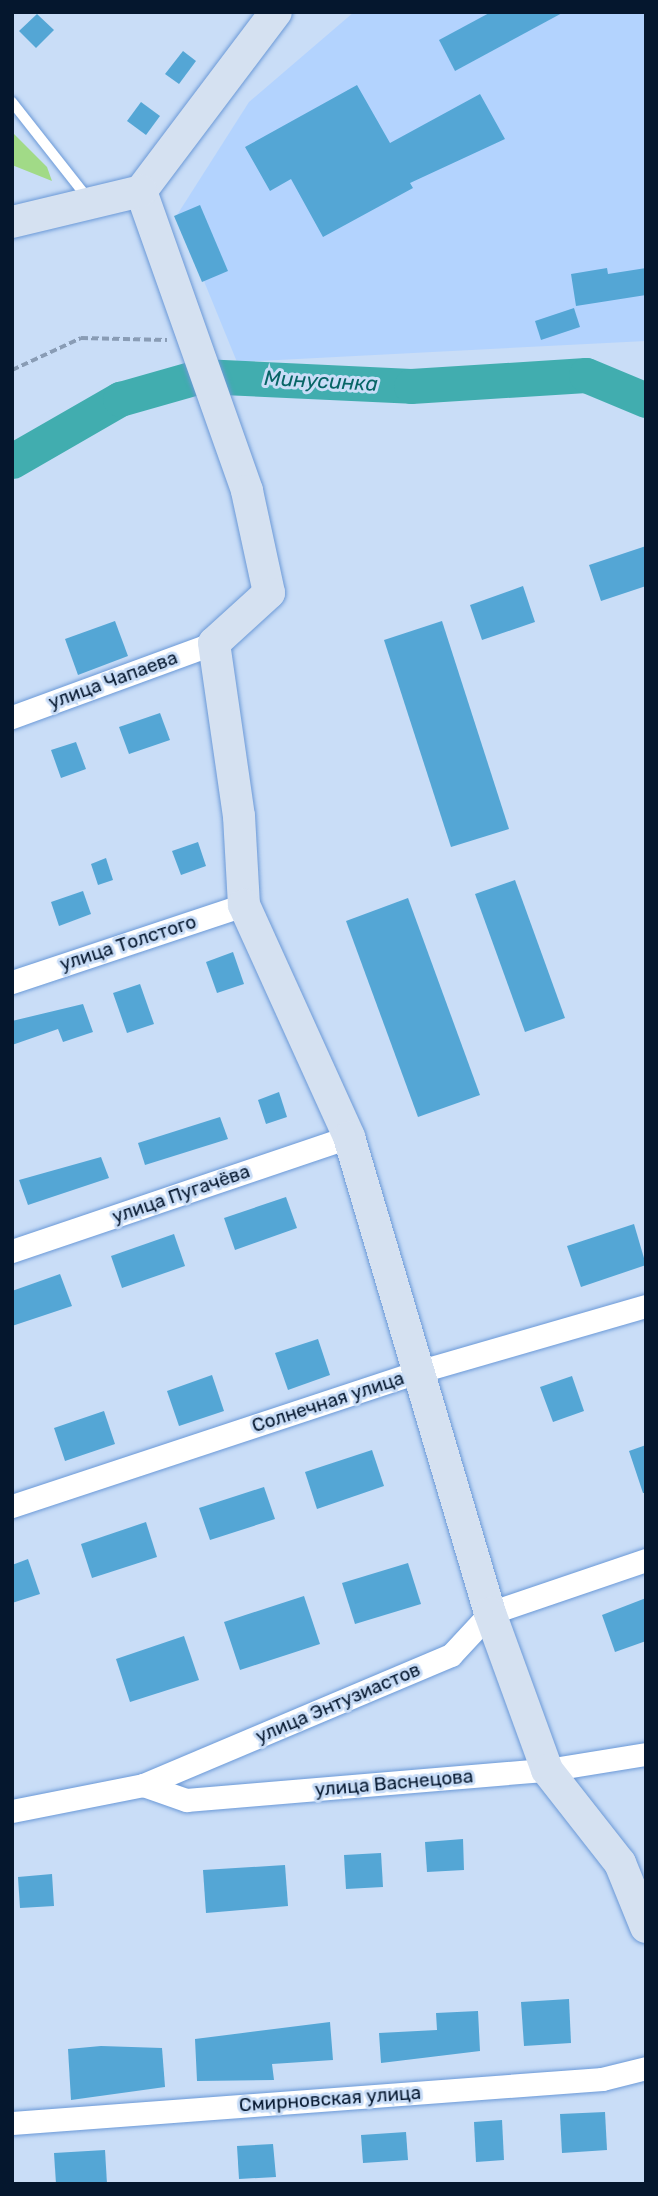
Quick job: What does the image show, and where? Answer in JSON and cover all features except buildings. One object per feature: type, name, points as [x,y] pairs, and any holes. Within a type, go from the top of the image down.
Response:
[{"type":"street","points":[[12,222],[141,191],[275,12]]},
{"type":"street","points":[[141,191],[201,350],[247,491],[269,593],[214,643],[239,816],[244,905],[349,1137],[490,1613],[547,1770],[620,1863],[646,1927]]},
{"type":"street","name":"улица Чапаева","points":[[12,717],[214,643]]},
{"type":"street","name":"улица Толстого","points":[[12,982],[244,905]]},
{"type":"street","name":"улица Пугачёва","points":[[12,1251],[349,1137]]},
{"type":"street","name":"Солнечная улица","points":[[12,1506],[417,1372],[646,1306]]},
{"type":"street","name":"улица Энтузиастов","points":[[12,1811],[144,1785],[451,1655],[490,1613],[646,1560]]},
{"type":"street","name":"улица Васнецова","points":[[144,1785],[186,1800],[547,1770],[646,1754]]},
{"type":"street","name":"Смирновская улица","points":[[12,2123],[602,2079],[646,2068]]},
{"type":"lane","points":[[12,102],[90,202]]},
{"type":"path","points":[[12,370],[81,338],[201,350]]},
{"type":"shaded area","points":[[354,12],[646,12],[646,341],[237,362],[177,215],[249,102]]},
{"type":"green space","points":[[12,132],[47,167],[52,181],[12,165]]},
{"type":"waterway","name":"Минусинка","points":[[12,461],[120,399],[201,376],[411,386],[586,375],[646,400]]}]
